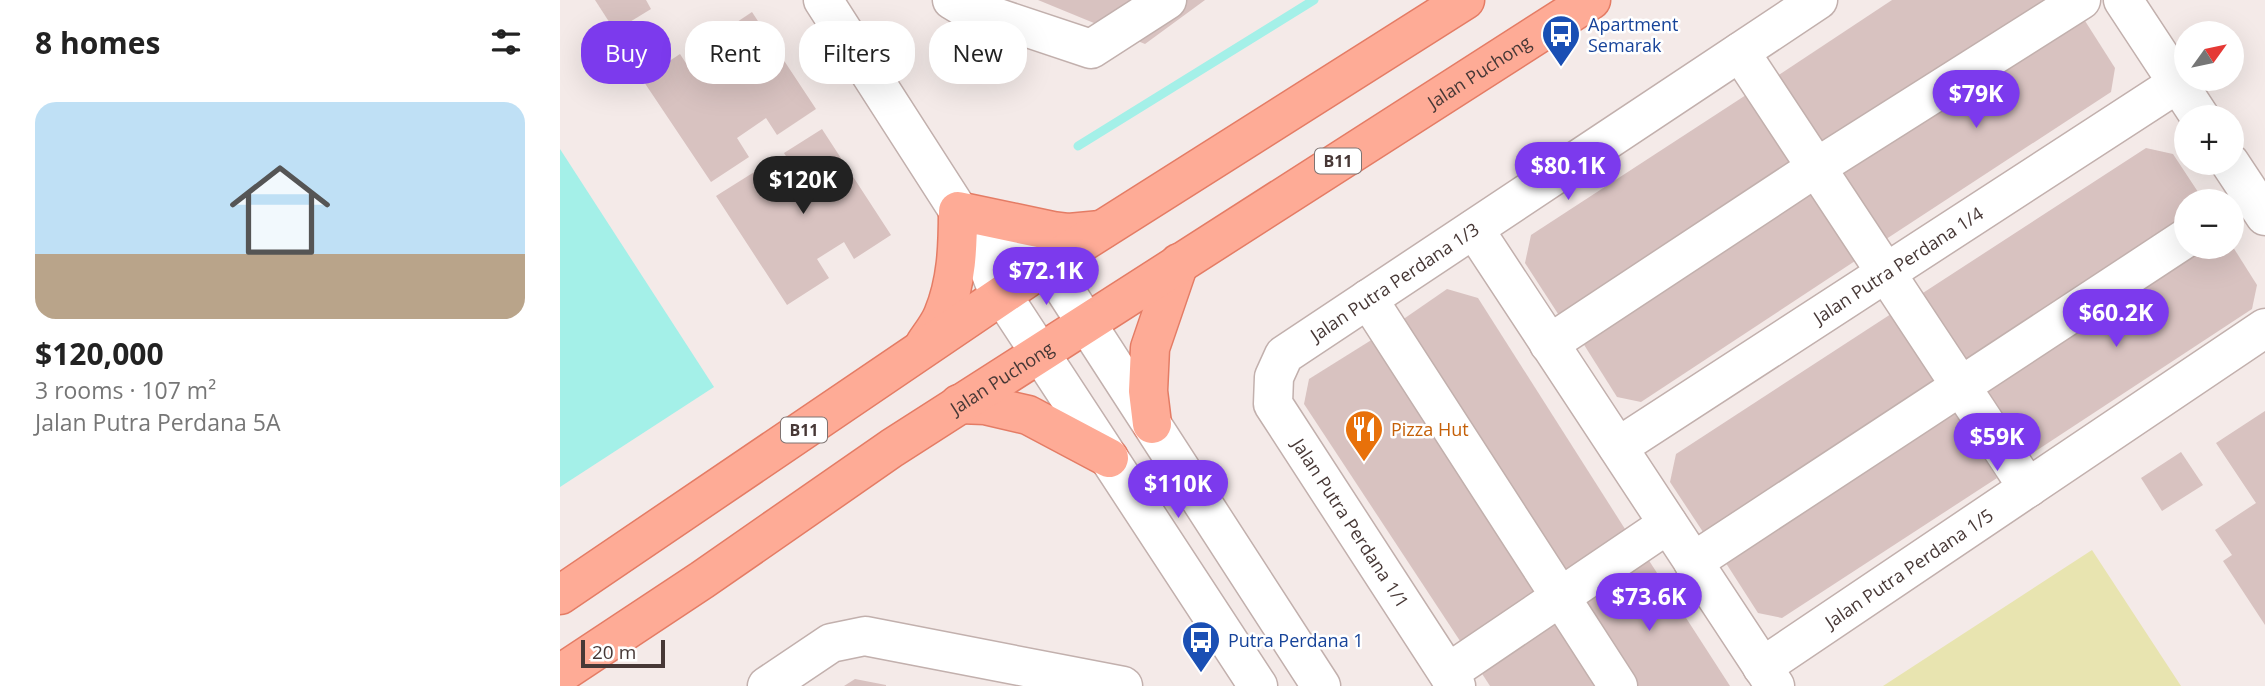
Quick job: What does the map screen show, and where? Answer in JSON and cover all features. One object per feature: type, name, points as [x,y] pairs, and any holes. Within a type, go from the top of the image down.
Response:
[{"type":"main road","name":"B11","points":[[560,595],[1048,264],[1465,0]]},
{"type":"main road","name":"Jalan Puchong","points":[[560,674],[959,404],[1591,0]]},
{"type":"main road","points":[[922,348],[943,317],[951,288],[958,253],[958,211],[1061,232],[1101,230]]},
{"type":"main road","points":[[1152,424],[1148,391],[1150,348],[1179,263]]},
{"type":"main road","points":[[959,404],[985,405],[1028,415],[1109,458]]},
{"type":"street","points":[[822,0],[979,243],[1002,295],[1258,686]]},
{"type":"street","points":[[952,0],[962,6],[1091,49],[1167,0]]},
{"type":"street","name":"Jalan Putra Perdana 1/3","points":[[1284,355],[1818,0]]},
{"type":"street","points":[[1549,344],[1817,167],[2081,0]]},
{"type":"street","points":[[2123,0],[2174,77]]},
{"type":"street","points":[[1740,52],[2028,488]]},
{"type":"street","name":"Jalan Putra Perdana 1/4","points":[[1618,447],[2174,86]]},
{"type":"street","points":[[2235,175],[2249,206]]},
{"type":"street","points":[[1474,229],[1769,676]]},
{"type":"street","points":[[979,243],[1048,264],[1321,686]]},
{"type":"street","points":[[1693,562],[2174,246]]},
{"type":"street","points":[[1368,299],[1618,686]]},
{"type":"street","name":"Jalan Putra Perdana 1/5","points":[[1769,676],[2028,488],[2265,328]]},
{"type":"street","name":"Jalan Putra Perdana 1/1","points":[[1284,355],[1274,377],[1273,404],[1452,680]]},
{"type":"street","points":[[1452,680],[1561,597],[1668,524]]},
{"type":"street","points":[[767,686],[831,643],[865,636],[993,674],[1123,686]]},
{"type":"shaded area","points":[[2092,550],[2181,686],[1883,686]]},
{"type":"water","points":[[560,149],[714,387],[560,487]]},
{"type":"building","points":[[595,0],[646,0],[651,9],[631,21],[609,21]]},
{"type":"building","points":[[1038,0],[1205,0],[1145,44]]},
{"type":"building","points":[[1892,0],[2047,0],[1811,155],[1765,84]]},
{"type":"building","points":[[752,12],[758,21],[738,21]]},
{"type":"building","points":[[2080,13],[2115,68],[2111,92],[1874,247],[1829,178]]},
{"type":"building","points":[[680,54],[685,62],[685,84],[785,84],[785,62],[816,109],[777,135],[766,118],[737,138],[749,157],[711,182],[645,84],[671,84],[671,60]]},
{"type":"building","points":[[1746,95],[1793,168],[1562,320],[1525,263],[1531,235]]},
{"type":"building","points":[[822,129],[891,235],[854,259],[844,242],[817,259],[829,278],[787,305],[716,196],[759,169],[768,183],[793,167],[784,153]]},
{"type":"building","points":[[2146,148],[2173,154],[2174,175],[2187,175],[2196,189],[2174,189],[2174,231],[1956,373],[1909,302]]},
{"type":"building","points":[[1809,191],[1855,261],[1641,402],[1617,397],[1581,340]]},
{"type":"building","points":[[2178,259],[2241,259],[2257,285],[2252,309],[2016,464],[1970,394]]},
{"type":"building","points":[[1447,289],[1478,298],[1632,540],[1560,586],[1392,327]]},
{"type":"building","points":[[1891,314],[1939,386],[1707,538],[1670,482],[1676,454]]},
{"type":"building","points":[[1373,339],[1543,600],[1466,650],[1304,404],[1309,379]]},
{"type":"building","points":[[1951,407],[1997,478],[1782,618],[1758,613],[1722,557]]},
{"type":"building","points":[[2265,411],[2265,625],[2223,561],[2232,555],[2215,530],[2256,503],[2216,443]]},
{"type":"building","points":[[2181,452],[2203,485],[2162,511],[2141,478]]},
{"type":"building","points":[[1648,559],[1730,686],[1628,686],[1577,606]]},
{"type":"building","points":[[1556,619],[1600,686],[1490,686],[1479,669]]},
{"type":"building","points":[[855,679],[886,685],[886,686],[844,686]]},
{"type":"waterway","points":[[1078,146],[1314,0]]},
{"type":"place","name":"Apartment Semarak","points":[[1561,68]]},
{"type":"place","name":"Pizza Hut","points":[[1364,463]]},
{"type":"place","name":"Putra Perdana 1","points":[[1201,674]]}]
